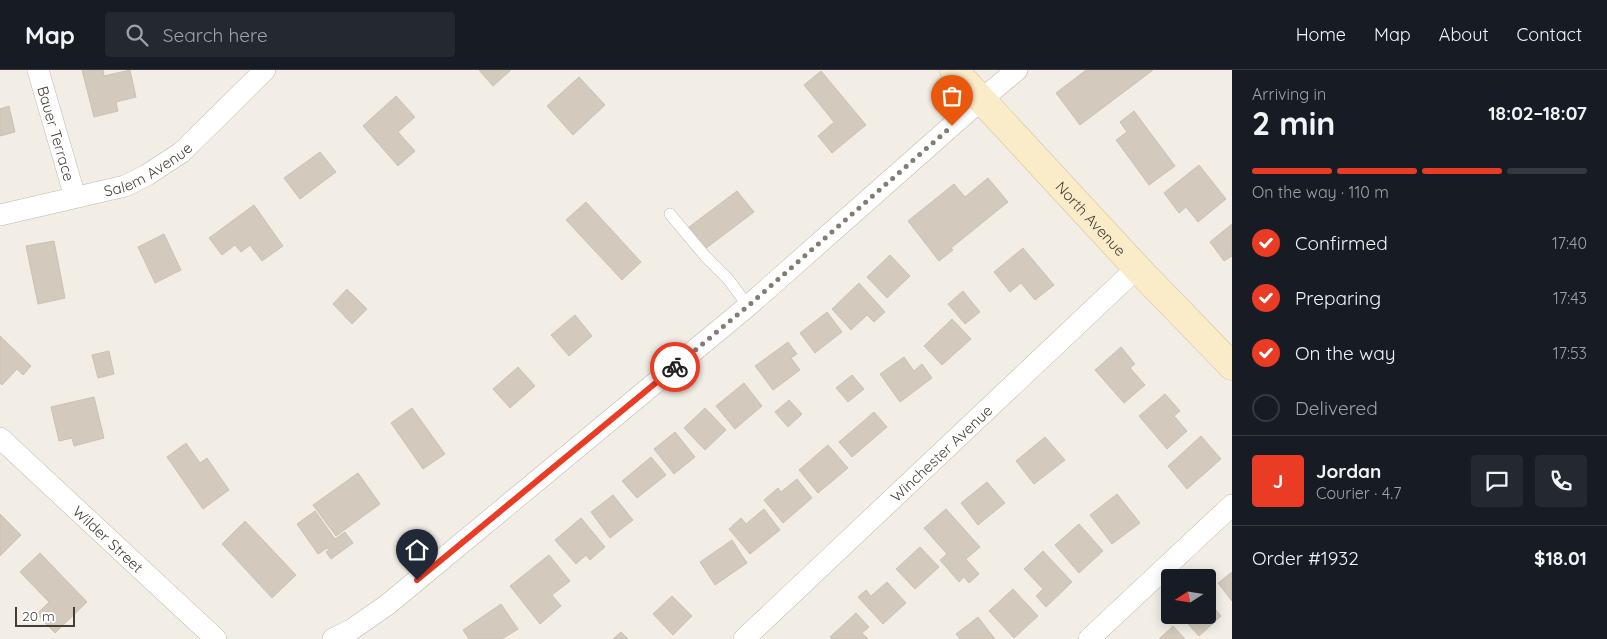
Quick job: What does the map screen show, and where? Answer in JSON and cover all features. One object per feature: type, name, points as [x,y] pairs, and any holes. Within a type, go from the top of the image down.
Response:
[{"type":"main road","name":"North Avenue","points":[[954,70],[1137,268],[1232,366]]},
{"type":"street","name":"Bauer Terrace","points":[[38,70],[75,197]]},
{"type":"street","name":"Salem Avenue","points":[[0,214],[125,186],[147,175],[182,152],[265,70]]},
{"type":"street","points":[[333,639],[351,630],[387,606],[748,306],[1017,70]]},
{"type":"street","name":"Winchester Avenue","points":[[744,639],[1137,268]]},
{"type":"street","name":"Wilder Street","points":[[0,438],[216,639]]},
{"type":"street","points":[[1089,639],[1232,504]]},
{"type":"lane","points":[[670,214],[705,256],[728,279],[748,306]]},
{"type":"building","points":[[82,70],[103,70],[104,76],[130,70],[136,97],[116,102],[118,111],[94,117]]},
{"type":"building","points":[[479,70],[511,70],[493,86]]},
{"type":"building","points":[[1086,70],[1153,70],[1080,125],[1056,93]]},
{"type":"building","points":[[821,71],[866,125],[832,153],[818,136],[834,122],[804,85]]},
{"type":"building","points":[[579,77],[605,105],[573,135],[547,106]]},
{"type":"building","points":[[396,96],[415,117],[398,132],[415,151],[398,166],[363,126]]},
{"type":"building","points":[[9,106],[15,132],[0,136],[0,109]]},
{"type":"building","points":[[1134,111],[1175,166],[1149,185],[1116,140],[1127,132],[1120,122]]},
{"type":"building","points":[[320,152],[336,172],[300,199],[284,178]]},
{"type":"building","points":[[1199,165],[1226,199],[1198,222],[1186,207],[1179,213],[1164,193]]},
{"type":"building","points":[[988,178],[1008,202],[951,248],[953,250],[939,261],[908,221],[954,184],[965,197]]},
{"type":"building","points":[[737,191],[754,212],[705,249],[689,227]]},
{"type":"building","points":[[586,202],[641,262],[622,280],[566,220]]},
{"type":"building","points":[[254,205],[283,246],[262,261],[250,245],[241,252],[235,245],[222,255],[209,238]]},
{"type":"building","points":[[1232,224],[1232,256],[1224,261],[1210,242]]},
{"type":"building","points":[[164,234],[181,270],[155,283],[138,247]]},
{"type":"building","points":[[54,241],[65,298],[38,304],[26,246]]},
{"type":"building","points":[[1023,248],[1054,285],[1035,300],[1021,283],[1010,292],[994,272]]},
{"type":"building","points":[[890,255],[910,276],[887,298],[867,277]]},
{"type":"building","points":[[859,283],[885,312],[874,322],[867,315],[851,330],[832,309]]},
{"type":"building","points":[[347,289],[367,309],[352,324],[333,304]]},
{"type":"building","points":[[963,291],[980,312],[965,324],[948,304]]},
{"type":"building","points":[[827,312],[842,332],[815,353],[800,333]]},
{"type":"building","points":[[575,315],[592,336],[569,356],[551,335]]},
{"type":"building","points":[[952,319],[971,339],[942,365],[924,346]]},
{"type":"building","points":[[0,336],[31,366],[23,375],[17,369],[2,385],[0,383]]},
{"type":"building","points":[[788,342],[797,354],[791,358],[800,370],[773,390],[755,366]]},
{"type":"building","points":[[1121,347],[1135,364],[1130,368],[1145,385],[1124,403],[1095,370]]},
{"type":"building","points":[[109,351],[114,374],[98,378],[92,355]]},
{"type":"building","points":[[904,357],[914,371],[922,364],[932,378],[900,402],[880,374]]},
{"type":"building","points":[[518,367],[535,386],[510,408],[493,389]]},
{"type":"building","points":[[852,375],[864,389],[848,402],[836,388]]},
{"type":"building","points":[[744,383],[762,406],[735,429],[716,406]]},
{"type":"building","points":[[1165,394],[1180,411],[1174,416],[1187,431],[1167,449],[1139,416]]},
{"type":"building","points":[[94,397],[104,438],[74,446],[72,438],[59,441],[51,407]]},
{"type":"building","points":[[789,400],[802,414],[788,427],[775,412]]},
{"type":"building","points":[[412,408],[445,454],[423,469],[391,423]]},
{"type":"building","points":[[705,408],[726,430],[705,450],[684,428]]},
{"type":"building","points":[[874,412],[887,427],[852,457],[839,442]]},
{"type":"building","points":[[675,432],[695,457],[674,474],[654,449]]},
{"type":"building","points":[[1201,436],[1221,459],[1187,489],[1168,466]]},
{"type":"building","points":[[1045,437],[1065,460],[1034,484],[1016,461]]},
{"type":"building","points":[[186,443],[200,463],[207,458],[229,490],[203,509],[167,457]]},
{"type":"building","points":[[828,445],[848,468],[818,493],[799,470]]},
{"type":"building","points":[[651,457],[666,475],[637,498],[622,481]]},
{"type":"building","points":[[358,473],[380,504],[336,536],[313,505]]},
{"type":"building","points":[[797,479],[812,498],[783,523],[764,500],[778,488],[781,492]]},
{"type":"building","points":[[987,482],[1005,503],[978,525],[961,503]]},
{"type":"building","points":[[1117,494],[1140,523],[1112,544],[1090,515]]},
{"type":"building","points":[[613,495],[633,520],[610,538],[591,512]]},
{"type":"building","points":[[764,509],[780,530],[750,554],[729,529],[741,518],[746,524]]},
{"type":"building","points":[[946,509],[980,547],[966,559],[979,574],[969,583],[964,577],[959,582],[940,560],[947,554],[924,528]]},
{"type":"building","points":[[315,511],[335,539],[345,532],[353,543],[331,559],[326,552],[329,550],[327,548],[318,554],[297,524]]},
{"type":"building","points":[[0,514],[21,535],[0,556]]},
{"type":"building","points":[[581,518],[605,547],[590,560],[586,555],[576,564],[555,540]]},
{"type":"building","points":[[245,521],[296,575],[272,598],[222,544]]},
{"type":"building","points":[[1079,524],[1103,551],[1079,573],[1055,545]]},
{"type":"building","points":[[732,540],[747,563],[715,585],[700,562]]},
{"type":"building","points":[[920,547],[939,567],[915,589],[896,569]]},
{"type":"building","points":[[1043,551],[1072,582],[1046,607],[1036,596],[1043,589],[1024,569]]},
{"type":"building","points":[[40,553],[87,602],[55,633],[37,614],[49,602],[20,572]]},
{"type":"building","points":[[549,555],[570,581],[552,595],[561,606],[540,624],[510,586]]},
{"type":"building","points":[[1232,572],[1232,601],[1218,583]]},
{"type":"building","points":[[887,582],[906,603],[883,624],[858,597],[866,590],[871,596]]},
{"type":"building","points":[[1013,589],[1038,616],[1014,638],[989,611]]},
{"type":"building","points":[[672,596],[692,616],[673,635],[653,614]]},
{"type":"building","points":[[501,604],[518,629],[502,639],[469,639],[463,630]]},
{"type":"building","points":[[1216,610],[1221,616],[1216,621]]},
{"type":"building","points":[[856,613],[869,627],[862,633],[868,639],[832,639],[830,637]]},
{"type":"building","points":[[978,617],[995,639],[960,639],[956,634]]},
{"type":"building","points":[[1188,624],[1212,624],[1199,636]]},
{"type":"building","points":[[1173,626],[1185,639],[1159,639]]},
{"type":"building","points":[[621,632],[628,639],[613,639]]},
{"type":"way so far","points":[[675,367],[748,306],[952,126]]},
{"type":"route","points":[[417,580],[675,367]]}]
